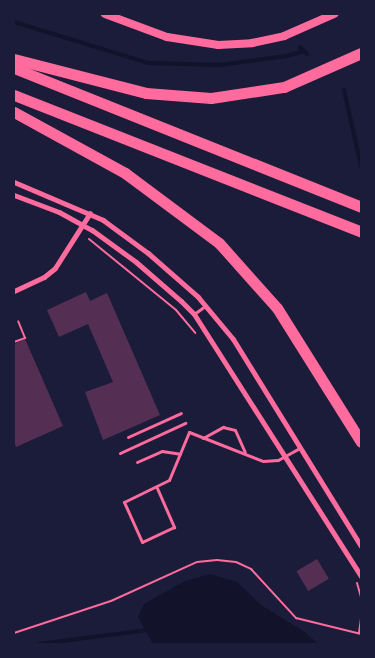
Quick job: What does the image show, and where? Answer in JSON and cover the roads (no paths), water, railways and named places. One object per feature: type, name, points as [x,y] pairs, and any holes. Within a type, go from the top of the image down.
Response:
[{"type":"highway","points":[[14,59],[146,93],[211,98],[284,86],[361,53]]},
{"type":"highway","points":[[14,68],[361,207]]},
{"type":"highway","points":[[14,95],[361,232]]},
{"type":"highway","points":[[14,112],[125,173],[219,243],[277,308],[361,442]]},
{"type":"street","points":[[105,14],[167,37],[218,45],[275,38],[303,30],[334,14]]},
{"type":"street","points":[[14,182],[90,213],[148,253],[206,306],[233,339],[361,546]]},
{"type":"street","points":[[14,194],[83,225],[150,273],[194,314],[361,576]]},
{"type":"street","points":[[14,290],[50,273],[90,213]]},
{"type":"lane","points":[[194,314],[206,306]]},
{"type":"lane","points":[[128,437],[181,413]]},
{"type":"lane","points":[[120,453],[185,423]]},
{"type":"lane","points":[[203,438],[223,427],[235,430],[245,452]]},
{"type":"lane","points":[[156,488],[174,527],[142,542],[124,502],[170,480],[189,432],[245,452],[264,461],[285,456],[300,447]]},
{"type":"lane","points":[[137,462],[162,451],[180,454]]},
{"type":"waterway","points":[[14,22],[148,63],[219,65],[287,56],[304,51]]},
{"type":"waterway","points":[[300,47],[307,54]]},
{"type":"waterway","points":[[344,90],[361,166]]},
{"type":"waterway","points":[[39,644],[148,630]]}]
